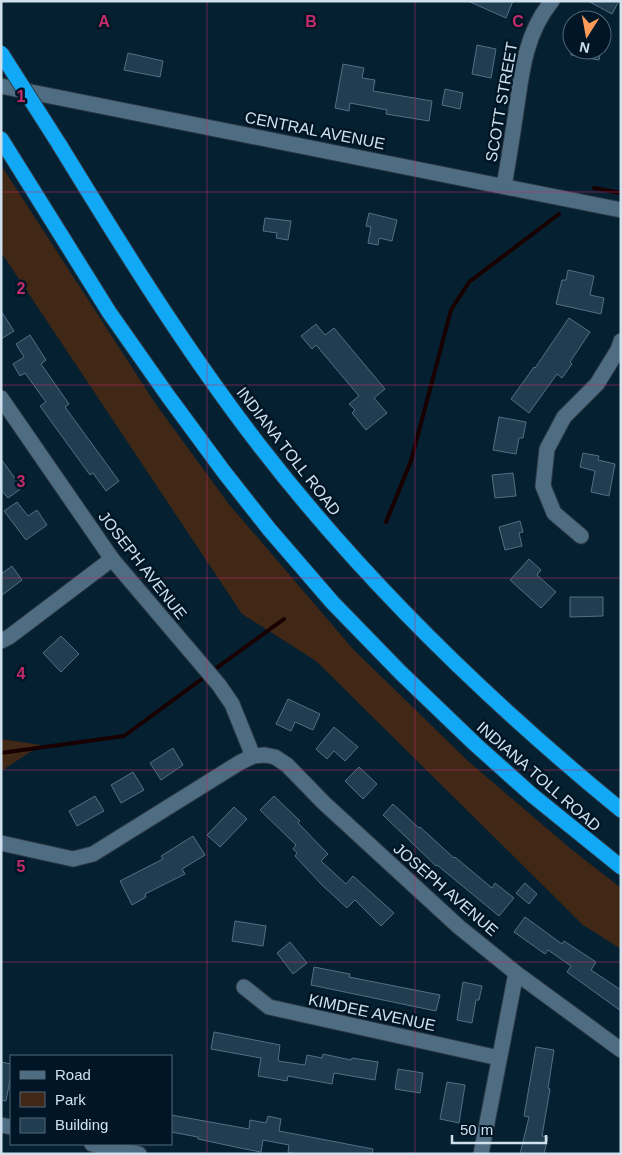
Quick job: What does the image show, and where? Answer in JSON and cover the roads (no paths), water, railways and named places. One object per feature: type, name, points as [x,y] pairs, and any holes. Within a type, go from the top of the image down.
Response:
[{"type":"highway","name":"INDIANA TOLL ROAD","points":[[1,53],[154,298],[202,367],[301,498],[362,568],[438,647],[557,758],[621,810]]},
{"type":"highway","name":"INDIANA TOLL ROAD","points":[[1,139],[109,312],[179,412],[270,529],[332,602],[476,746],[532,795],[621,867]]},
{"type":"street","name":"SCOTT STREET","points":[[504,186],[523,62],[530,37],[541,14],[552,1]]},
{"type":"street","name":"CENTRAL AVENUE","points":[[1,86],[621,210]]},
{"type":"street","points":[[581,536],[554,513],[544,486],[547,449],[564,417],[597,384],[618,350],[621,341]]},
{"type":"street","name":"JOSEPH AVENUE","points":[[1,398],[112,560],[192,653],[232,704],[254,756],[265,754],[287,765],[324,803],[459,927],[516,973],[621,1050]]},
{"type":"street","points":[[1,641],[112,560]]},
{"type":"street","points":[[1,843],[73,859],[83,858],[94,854],[239,763],[254,756]]},
{"type":"street","points":[[481,1154],[516,973]]},
{"type":"street","name":"KIMDEE AVENUE","points":[[244,986],[270,1007],[499,1058]]},
{"type":"street","points":[[97,1145],[139,1154]]},
{"type":"waterway","points":[[594,188],[621,193]]},
{"type":"waterway","points":[[386,522],[411,461],[451,310],[469,282],[559,214]]},
{"type":"waterway","points":[[211,672],[284,619]]},
{"type":"waterway","points":[[1,753],[124,736],[206,676]]}]
